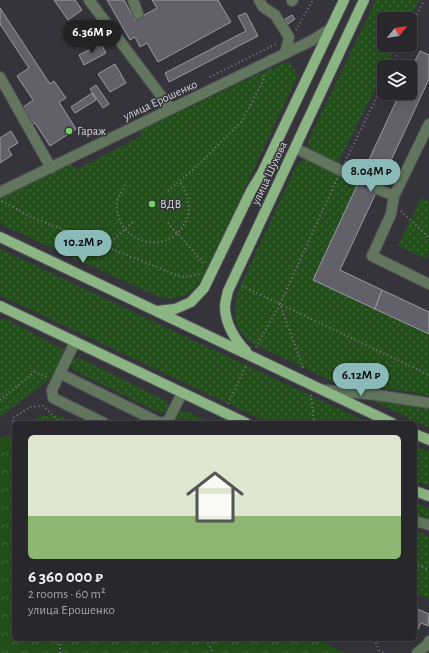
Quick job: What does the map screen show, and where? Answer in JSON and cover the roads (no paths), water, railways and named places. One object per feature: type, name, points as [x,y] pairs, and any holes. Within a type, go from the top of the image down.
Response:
[{"type":"main road","name":"улица Шухова","points":[[157,311],[175,310],[191,302],[204,288],[251,192],[262,173],[344,0]]},
{"type":"main road","name":"улица Шухова","points":[[253,352],[238,344],[228,323],[225,306],[232,281],[364,0]]},
{"type":"main road","points":[[0,237],[157,311],[253,352],[310,385],[387,421]]},
{"type":"main road","points":[[0,306],[242,421]]},
{"type":"main road","points":[[0,310],[12,312]]},
{"type":"main road","points":[[367,412],[376,421]]},
{"type":"main road","points":[[417,435],[429,440]]},
{"type":"main road","points":[[417,492],[429,496]]},
{"type":"street","points":[[89,0],[171,109]]},
{"type":"street","points":[[133,0],[138,14]]},
{"type":"street","points":[[259,0],[263,7],[275,15],[289,37],[285,54]]},
{"type":"street","name":"улица Ерошенко","points":[[0,192],[312,41],[330,29]]},
{"type":"street","points":[[0,77],[51,168]]},
{"type":"street","points":[[429,124],[393,199],[391,214],[372,256],[429,284]]},
{"type":"street","points":[[295,148],[360,180]]},
{"type":"street","points":[[378,189],[393,199]]},
{"type":"street","points":[[75,342],[52,390],[53,398],[100,421]]},
{"type":"street","points":[[60,374],[156,421]]},
{"type":"street","points":[[320,390],[376,394],[429,403]]},
{"type":"street","points":[[168,421],[182,393]]},
{"type":"street","points":[[417,522],[429,525]]},
{"type":"street","points":[[417,653],[427,645],[429,641]]},
{"type":"tunnel","points":[[360,180],[378,189]]},
{"type":"place","name":"Гараж","points":[[69,131]]},
{"type":"place","name":"ВДВ","points":[[152,204]]}]
